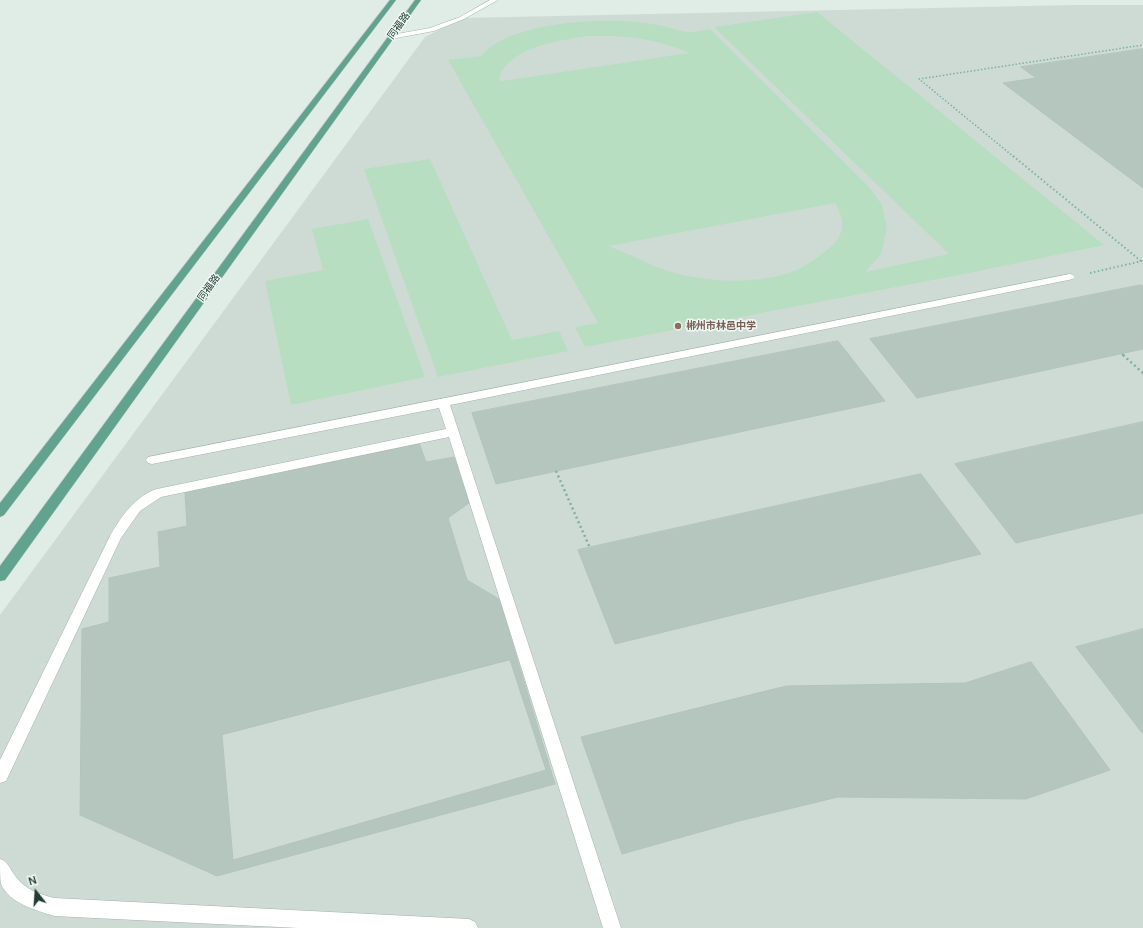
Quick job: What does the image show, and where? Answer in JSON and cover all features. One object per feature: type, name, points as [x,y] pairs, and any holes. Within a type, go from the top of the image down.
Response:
[{"type":"main road","name":"同福路","points":[[0,512],[393,0]]},
{"type":"main road","name":"同福路","points":[[0,576],[418,0]]},
{"type":"lane","points":[[391,37],[432,30],[462,18],[495,0]]},
{"type":"lane","points":[[152,460],[1070,277]]},
{"type":"lane","points":[[443,403],[612,928]]},
{"type":"lane","points":[[0,776],[116,536],[136,508],[157,493],[453,432]]},
{"type":"lane","points":[[0,868],[8,882],[27,899],[54,907],[469,928]]},
{"type":"path","points":[[1143,45],[919,79],[1141,261],[1143,261]]},
{"type":"path","points":[[1070,277],[1143,261]]},
{"type":"path","points":[[1122,354],[1143,373]]},
{"type":"path","points":[[556,471],[590,548]]},
{"type":"shaded area","name":"郴州市林邑中学","points":[[1074,5],[1143,5],[1143,928],[0,928],[0,615],[425,37],[462,18]]},
{"type":"green space","points":[[817,12],[1104,245],[969,273],[585,347],[575,327],[598,323],[448,60],[481,56],[494,45],[511,36],[531,30],[575,22],[597,21],[645,23],[687,32],[710,29],[869,187],[882,205],[887,228],[881,254],[865,272],[949,254],[714,27]],"holes":[[[589,36],[628,37],[653,41],[689,53],[502,81],[499,79],[504,68],[512,60],[524,53],[551,43]],[[835,203],[841,216],[842,228],[833,245],[804,266],[774,277],[742,280],[694,277],[661,269],[609,246]]]},
{"type":"green space","points":[[430,159],[512,340],[559,331],[568,351],[438,377],[364,169]]},
{"type":"green space","points":[[368,219],[425,377],[291,405],[265,281],[323,270],[312,229]]},
{"type":"building","points":[[1143,49],[1143,188],[1003,83],[1036,78],[1021,67]]},
{"type":"building","points":[[1141,285],[1143,286],[1143,349],[917,398],[870,339]]},
{"type":"building","points":[[838,341],[885,401],[496,484],[472,413]]},
{"type":"building","points":[[1143,422],[1143,513],[1016,543],[955,464]]},
{"type":"building","points":[[419,443],[426,462],[454,457],[469,503],[448,518],[467,580],[499,599],[555,784],[217,876],[80,815],[82,629],[109,622],[109,578],[160,567],[158,532],[187,526],[185,493]]},
{"type":"building","points":[[921,474],[981,554],[615,644],[578,550]]},
{"type":"building","points":[[1143,629],[1143,734],[1076,647]]},
{"type":"building","points":[[510,660],[546,770],[233,860],[222,735]]},
{"type":"building","points":[[1031,662],[1110,770],[1026,799],[838,797],[739,821],[622,854],[581,737],[786,686],[965,683]]},
{"type":"place","name":"郴州市林邑中学","points":[[678,326]]}]
